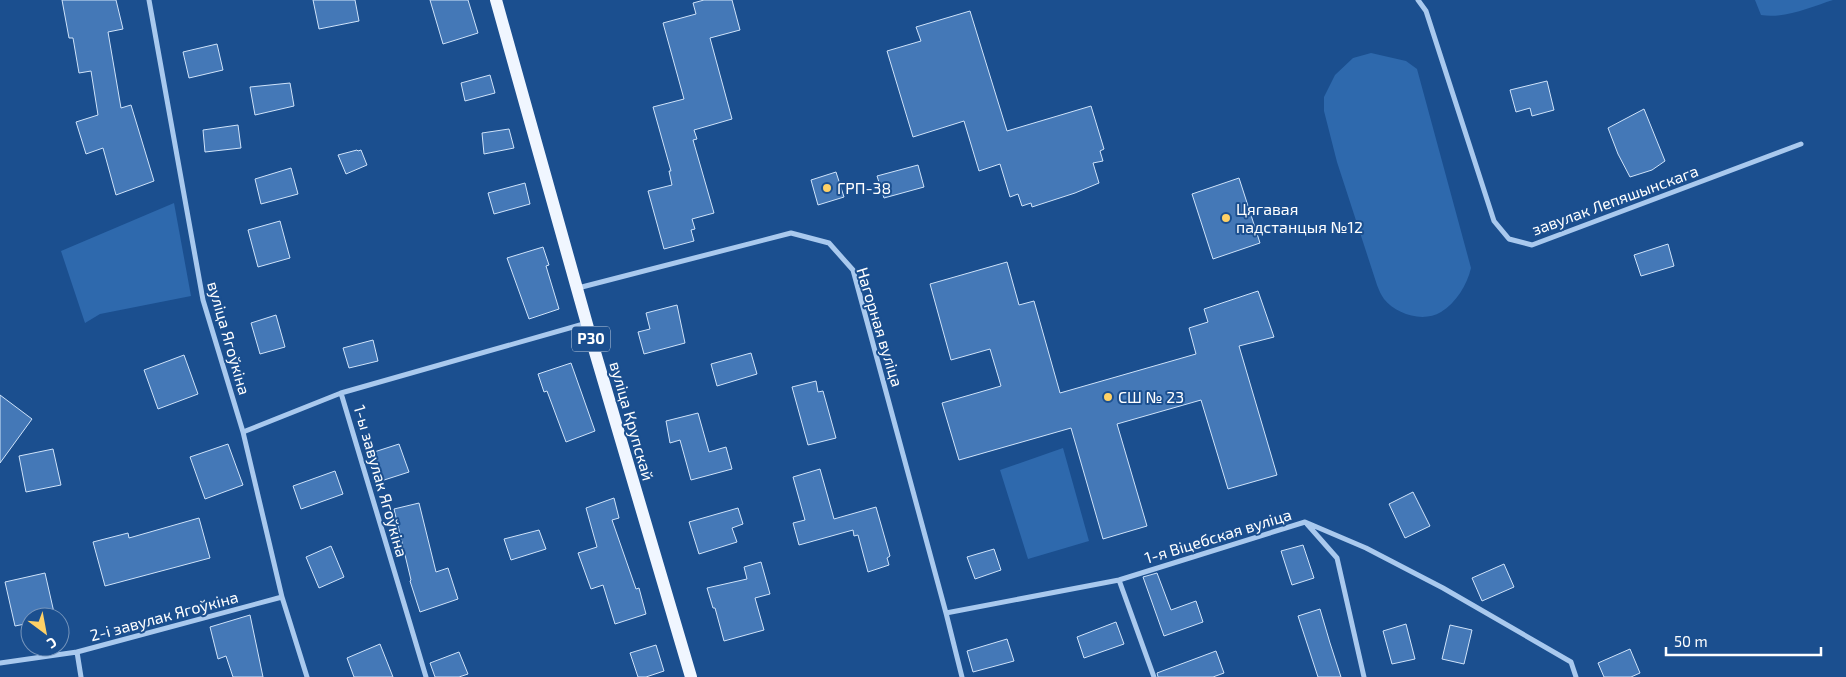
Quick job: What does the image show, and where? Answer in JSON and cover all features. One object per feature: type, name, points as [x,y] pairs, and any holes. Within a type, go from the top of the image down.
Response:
[{"type":"main road","name":"вуліца Крупскай","points":[[496,0],[587,323],[691,677]]},
{"type":"street","name":"вуліца Ягоўкіна","points":[[149,0],[203,300],[243,432],[282,597],[307,677]]},
{"type":"street","name":"завулак Лепяшынскага","points":[[1418,0],[1426,11],[1494,221],[1509,239],[1532,245],[1801,144]]},
{"type":"street","name":"Нагорная вуліца","points":[[577,288],[791,233],[829,242],[853,270],[962,677]]},
{"type":"street","name":"1-ы завулак Ягоўкіна","points":[[426,677],[342,393],[587,323]]},
{"type":"street","points":[[243,432],[342,393]]},
{"type":"street","points":[[1305,522],[1336,558],[1364,677]]},
{"type":"street","name":"1-я Віцебская вуліца","points":[[946,613],[1119,580],[1305,522],[1366,548],[1443,588],[1571,662],[1576,677]]},
{"type":"street","points":[[1119,580],[1154,677]]},
{"type":"street","name":"2-і завулак Ягоўкіна","points":[[82,677],[77,652],[282,597]]},
{"type":"street","points":[[0,663],[77,652]]},
{"type":"shaded area","points":[[1755,0],[1833,0],[1797,12],[1770,16],[1761,15]]},
{"type":"shaded area","points":[[1371,53],[1406,61],[1417,69],[1471,268],[1467,281],[1456,299],[1441,312],[1426,317],[1410,315],[1395,309],[1381,294],[1337,162],[1324,111],[1324,97],[1335,75],[1353,58]]},
{"type":"shaded area","points":[[174,203],[191,296],[100,314],[85,323],[61,251]]},
{"type":"shaded area","points":[[1063,448],[1089,541],[1028,559],[1000,470]]},
{"type":"building","points":[[62,0],[116,0],[123,29],[108,32],[121,108],[131,105],[154,181],[116,195],[103,148],[86,154],[76,122],[98,115],[91,71],[79,73],[73,38],[69,38]]},
{"type":"building","points":[[313,0],[355,0],[359,21],[319,29]]},
{"type":"building","points":[[430,0],[468,0],[478,33],[443,44]]},
{"type":"building","points":[[704,0],[732,0],[740,30],[710,38],[732,119],[694,130],[697,139],[693,140],[714,213],[692,219],[695,229],[691,230],[694,241],[664,249],[648,191],[672,185],[669,171],[671,171],[653,107],[684,99],[663,23],[696,14],[693,3]]},
{"type":"building","points":[[970,11],[1007,131],[1091,106],[1104,149],[1100,151],[1103,161],[1093,163],[1099,183],[1032,207],[1031,203],[1022,206],[1018,194],[1010,197],[1000,164],[979,171],[964,121],[913,137],[887,51],[921,41],[916,27]]},
{"type":"building","points":[[217,44],[223,70],[189,78],[183,52]]},
{"type":"building","points":[[490,75],[495,93],[465,101],[461,83]]},
{"type":"building","points":[[1547,81],[1554,110],[1532,116],[1530,108],[1516,112],[1510,90]]},
{"type":"building","points":[[290,83],[294,106],[255,115],[250,87]]},
{"type":"building","points":[[1644,109],[1665,161],[1652,170],[1630,177],[1618,154],[1608,128]]},
{"type":"building","points":[[238,125],[241,148],[205,152],[203,130]]},
{"type":"building","points":[[509,129],[514,148],[484,154],[482,133]]},
{"type":"building","points":[[361,150],[367,165],[346,174],[338,155]]},
{"type":"building","points":[[918,165],[924,187],[884,198],[877,176]]},
{"type":"building","points":[[291,168],[298,194],[261,204],[255,179]]},
{"type":"building","name":"ГРП-38","points":[[836,172],[844,197],[818,205],[811,180]]},
{"type":"building","name":"Цягавая падстанцыя №12","points":[[1239,178],[1260,243],[1213,259],[1192,194]]},
{"type":"building","points":[[525,183],[530,204],[494,214],[488,193]]},
{"type":"building","points":[[280,221],[290,258],[258,267],[248,230]]},
{"type":"building","points":[[1668,244],[1674,266],[1641,276],[1634,255]]},
{"type":"building","points":[[543,247],[549,265],[546,266],[559,309],[529,319],[507,258]]},
{"type":"building","name":"СШ № 23","points":[[1007,262],[1019,305],[1034,301],[1060,393],[1196,354],[1189,328],[1208,322],[1204,309],[1258,291],[1274,337],[1239,346],[1277,475],[1228,489],[1201,400],[1117,424],[1147,526],[1103,539],[1071,428],[959,460],[942,403],[1001,386],[990,349],[951,360],[930,284]]},
{"type":"building","points":[[677,305],[685,343],[644,354],[638,332],[650,329],[646,313]]},
{"type":"building","points":[[276,315],[285,347],[260,354],[251,323]]},
{"type":"building","points":[[373,340],[378,361],[349,368],[343,348]]},
{"type":"building","points":[[751,353],[757,374],[717,386],[711,364]]},
{"type":"building","points":[[184,355],[198,394],[158,409],[144,370]]},
{"type":"building","points":[[571,363],[595,431],[566,442],[547,391],[544,392],[538,374]]},
{"type":"building","points":[[816,381],[818,392],[823,391],[836,438],[808,445],[792,387]]},
{"type":"building","points":[[0,395],[32,419],[0,463]]},
{"type":"building","points":[[698,413],[709,452],[726,447],[732,469],[691,480],[680,440],[670,443],[666,421]]},
{"type":"building","points":[[228,444],[243,485],[205,499],[190,457]]},
{"type":"building","points":[[399,444],[409,472],[381,481],[371,453]]},
{"type":"building","points":[[53,449],[61,485],[26,492],[19,456]]},
{"type":"building","points":[[820,469],[834,519],[876,507],[890,556],[887,558],[889,565],[868,572],[858,535],[854,536],[853,530],[799,545],[793,523],[805,520],[793,477]]},
{"type":"building","points":[[335,471],[343,494],[301,509],[293,486]]},
{"type":"building","points":[[1413,492],[1430,526],[1405,538],[1389,504]]},
{"type":"building","points":[[614,498],[619,518],[612,520],[636,589],[639,588],[646,614],[615,624],[603,585],[591,589],[578,553],[597,547],[586,508]]},
{"type":"building","points":[[419,503],[436,572],[448,568],[458,599],[420,612],[410,581],[394,509]]},
{"type":"building","points":[[738,508],[743,524],[732,528],[737,542],[699,554],[689,522]]},
{"type":"building","points":[[199,518],[210,558],[105,586],[93,542],[128,533],[129,538]]},
{"type":"building","points":[[539,530],[546,549],[511,560],[504,539]]},
{"type":"building","points":[[1303,545],[1314,578],[1292,585],[1281,551]]},
{"type":"building","points":[[331,546],[344,577],[319,588],[306,557]]},
{"type":"building","points":[[994,549],[1001,570],[975,579],[967,557]]},
{"type":"building","points":[[761,562],[770,594],[755,598],[764,630],[724,641],[715,608],[713,608],[707,588],[747,579],[744,567]]},
{"type":"building","points":[[1504,564],[1514,587],[1482,601],[1472,578]]},
{"type":"building","points":[[45,573],[53,607],[20,607],[20,625],[15,626],[5,582]]},
{"type":"building","points":[[1157,573],[1171,610],[1196,601],[1203,622],[1164,636],[1143,577]]},
{"type":"building","points":[[1320,609],[1341,677],[1318,677],[1298,616]]},
{"type":"building","points":[[250,615],[263,677],[233,677],[226,656],[218,659],[210,627]]},
{"type":"building","points":[[1116,622],[1124,644],[1084,658],[1077,637]]},
{"type":"building","points":[[1406,624],[1415,659],[1392,664],[1383,631]]},
{"type":"building","points":[[1450,625],[1472,630],[1464,664],[1442,659]]},
{"type":"building","points":[[1007,639],[1014,661],[973,672],[967,651]]},
{"type":"building","points":[[380,644],[393,677],[354,677],[347,658]]},
{"type":"building","points":[[656,645],[664,671],[646,677],[638,677],[630,653]]},
{"type":"building","points":[[1630,649],[1640,673],[1631,677],[1604,677],[1598,663]]},
{"type":"building","points":[[1216,651],[1224,673],[1213,677],[1158,677],[1157,673]]},
{"type":"building","points":[[459,652],[468,674],[459,677],[435,677],[430,663]]},
{"type":"place","name":"ГРП-38","points":[[827,188]]},
{"type":"place","name":"Цягавая падстанцыя №12","points":[[1226,218]]},
{"type":"place","name":"СШ № 23","points":[[1108,397]]}]
